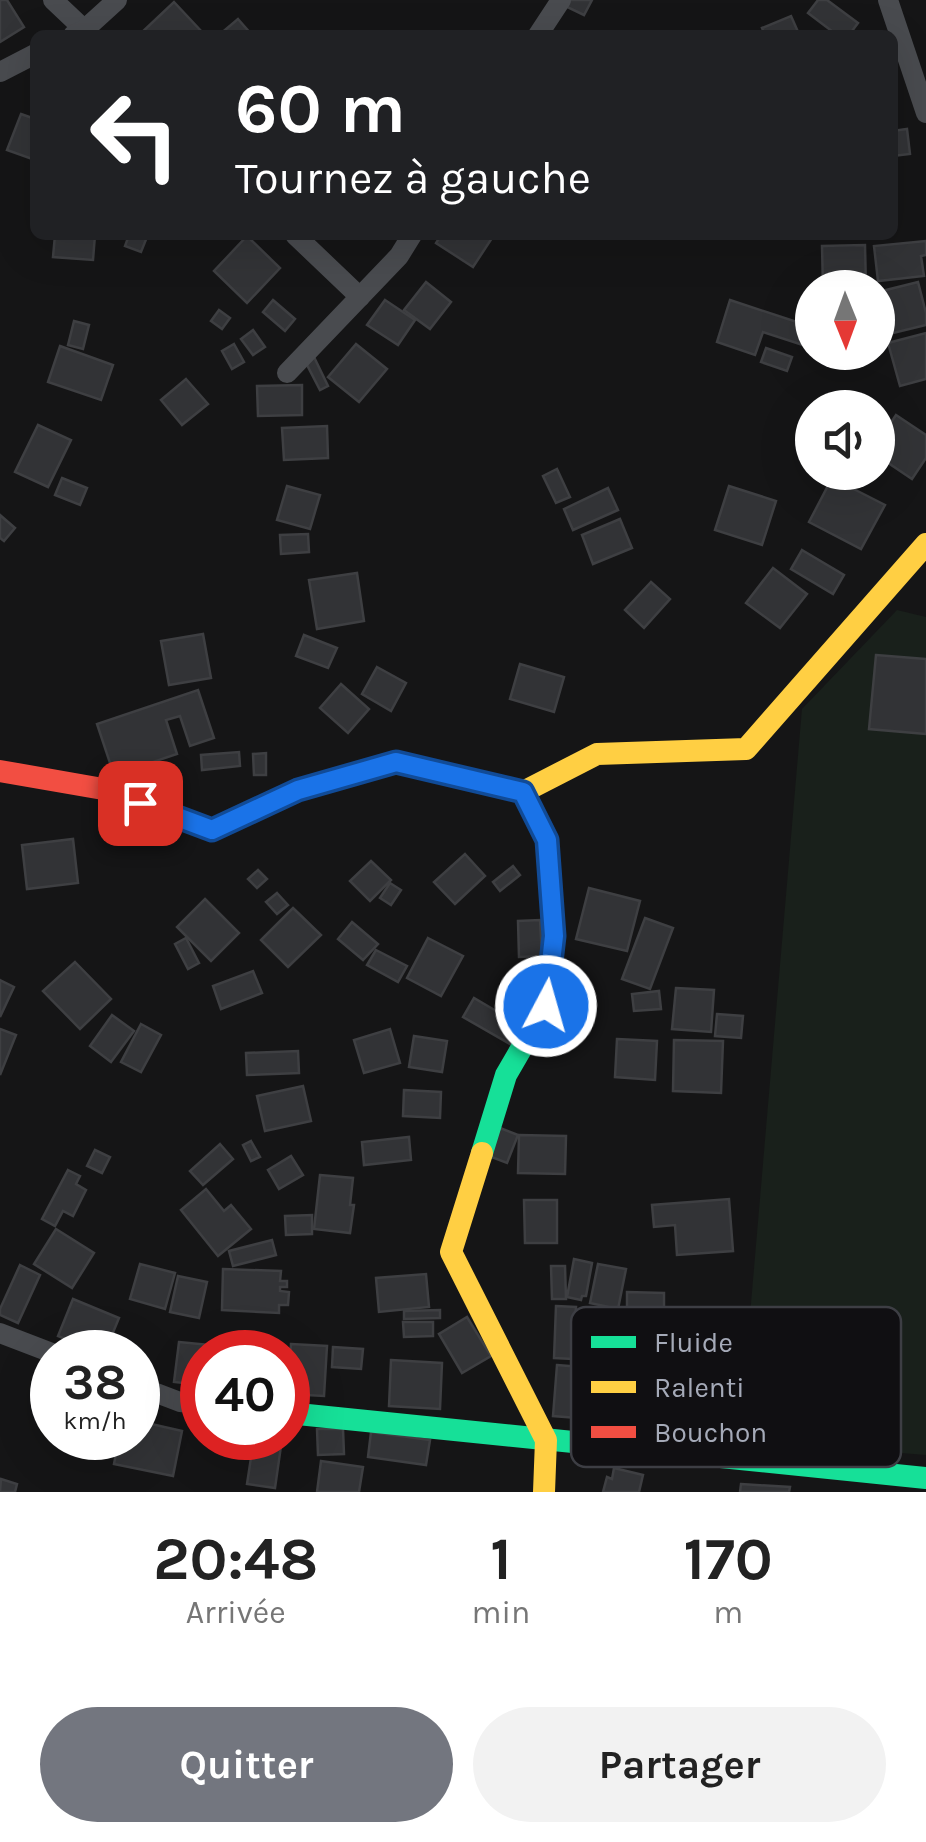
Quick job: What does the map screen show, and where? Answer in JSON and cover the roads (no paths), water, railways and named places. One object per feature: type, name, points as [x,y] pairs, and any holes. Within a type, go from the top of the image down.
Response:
[{"type":"street","points":[[53,0],[79,30]]},
{"type":"street","points":[[85,30],[117,0]]},
{"type":"street","points":[[541,30],[561,0]]},
{"type":"street","points":[[888,0],[926,113]]},
{"type":"street","points":[[0,72],[30,57]]},
{"type":"street","points":[[301,240],[360,297]]},
{"type":"street","points":[[287,374],[399,256],[409,240]]},
{"type":"street","points":[[0,772],[103,789],[212,830],[298,790],[396,762],[523,792],[597,754],[746,749],[926,544]]},
{"type":"street","points":[[523,792],[547,840],[554,936],[546,1006],[506,1075],[451,1252],[546,1440],[544,1492]]},
{"type":"street","points":[[0,1333],[30,1345]]},
{"type":"street","points":[[310,1415],[571,1442]]},
{"type":"street","points":[[816,1467],[926,1478]]}]
